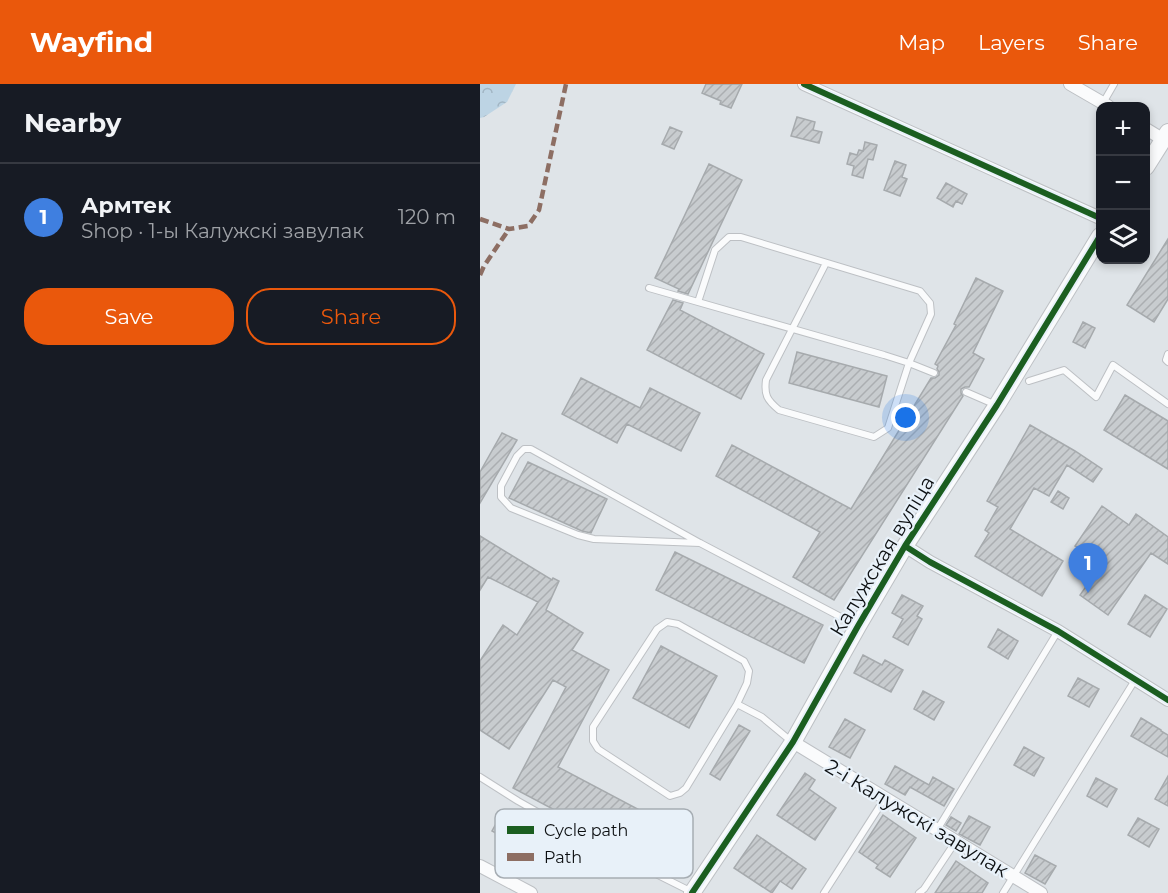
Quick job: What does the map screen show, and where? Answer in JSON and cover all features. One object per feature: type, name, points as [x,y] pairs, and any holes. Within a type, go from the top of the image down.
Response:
[{"type":"street","points":[[804,84],[1096,216]]},
{"type":"street","points":[[1070,84],[1100,102]]},
{"type":"street","points":[[1150,131],[1167,138],[1150,161]]},
{"type":"street","name":"Калужская вуліца","points":[[693,893],[793,742],[905,546],[997,405],[1096,244]]},
{"type":"street","points":[[905,546],[930,562],[1058,631],[1168,700]]},
{"type":"street","name":"2-і Калужскі завулак","points":[[793,742],[1041,893]]},
{"type":"street","points":[[480,866],[495,874]]},
{"type":"street","points":[[503,878],[531,893]]},
{"type":"lane","points":[[1106,102],[1114,84]]},
{"type":"lane","points":[[698,302],[715,250],[729,237],[741,237],[920,291],[930,303],[931,314],[909,363],[888,428],[874,437],[779,410],[765,393],[766,380],[826,263]]},
{"type":"lane","points":[[649,288],[909,363],[934,373]]},
{"type":"lane","points":[[1168,354],[1166,360],[1168,362]]},
{"type":"lane","points":[[1029,381],[1064,370],[1096,397],[1113,365],[1168,404]]},
{"type":"lane","points":[[966,392],[997,405]]},
{"type":"lane","points":[[700,543],[594,539],[578,535],[512,508],[501,497],[501,486],[517,456],[524,449],[531,449],[700,543],[858,626]]},
{"type":"lane","points":[[667,622],[678,624],[744,661],[749,671],[747,683],[737,704],[686,788],[670,796],[598,749],[593,741],[593,727],[657,629],[667,622]]},
{"type":"lane","points":[[937,830],[1058,631]]},
{"type":"lane","points":[[1003,893],[1136,679]]},
{"type":"lane","points":[[737,704],[762,717],[793,742]]},
{"type":"lane","points":[[480,777],[532,809]]},
{"type":"lane","points":[[824,893],[885,798]]},
{"type":"lane","points":[[919,893],[956,841]]},
{"type":"lane","points":[[663,878],[693,893]]},
{"type":"green space","points":[[480,84],[516,84],[507,102],[480,118]]},
{"type":"building","points":[[706,84],[742,84],[731,108],[702,93]]},
{"type":"building","points":[[797,117],[815,122],[813,130],[822,132],[819,143],[791,136]]},
{"type":"building","points":[[670,127],[682,132],[674,149],[662,144]]},
{"type":"building","points":[[865,142],[877,145],[873,160],[868,159],[863,178],[852,175],[854,166],[847,164],[850,153],[857,155],[859,150],[863,151]]},
{"type":"building","points":[[895,161],[906,165],[902,177],[907,179],[900,196],[884,190]]},
{"type":"building","points":[[709,164],[742,180],[688,294],[655,278]]},
{"type":"building","points":[[946,183],[967,194],[962,204],[956,201],[953,207],[937,198]]},
{"type":"building","points":[[1168,239],[1168,299],[1154,322],[1127,305]]},
{"type":"building","points":[[976,278],[1003,291],[973,353],[984,359],[969,387],[961,389],[963,396],[834,600],[793,577],[820,532],[716,476],[732,445],[851,509],[931,378],[939,375],[938,366],[935,364],[956,325],[954,324]]},
{"type":"building","points":[[673,300],[683,303],[680,310],[764,354],[741,399],[647,350]]},
{"type":"building","points":[[1083,322],[1095,328],[1085,348],[1073,342]]},
{"type":"building","points":[[797,352],[887,376],[879,407],[789,383]]},
{"type":"building","points":[[581,378],[640,408],[650,388],[700,413],[681,451],[627,424],[617,443],[562,414]]},
{"type":"building","points":[[1125,395],[1168,421],[1168,469],[1104,430]]},
{"type":"building","points":[[1030,425],[1102,469],[1093,482],[1067,465],[1049,496],[1034,488],[1010,529],[1063,561],[1042,596],[975,556],[989,533],[985,530],[998,507],[987,501]]},
{"type":"building","points":[[502,433],[517,440],[480,503],[480,472]]},
{"type":"building","points":[[528,462],[607,499],[591,533],[509,498]]},
{"type":"building","points":[[1058,491],[1069,498],[1063,509],[1051,502]]},
{"type":"building","points":[[1102,506],[1129,525],[1136,514],[1168,537],[1168,564],[1151,553],[1108,615],[1080,595],[1102,564],[1075,546]]},
{"type":"building","points":[[480,536],[552,580],[553,578],[559,581],[546,610],[583,633],[572,650],[609,670],[558,767],[638,809],[553,809],[513,788],[566,687],[553,680],[509,749],[480,730],[480,661],[503,625],[517,635],[538,602],[488,577],[480,590]]},
{"type":"building","points":[[675,552],[823,625],[804,663],[656,590]]},
{"type":"building","points":[[902,595],[923,606],[917,616],[922,619],[908,645],[893,637],[903,619],[892,613]]},
{"type":"building","points":[[1145,595],[1167,609],[1150,637],[1128,624]]},
{"type":"building","points":[[998,629],[1018,641],[1008,659],[988,647]]},
{"type":"building","points":[[661,646],[717,676],[689,728],[633,698]]},
{"type":"building","points":[[863,655],[882,665],[885,660],[903,670],[891,692],[854,673]]},
{"type":"building","points":[[1078,678],[1099,689],[1089,707],[1068,696]]},
{"type":"building","points":[[923,691],[944,702],[934,720],[914,709]]},
{"type":"building","points":[[1141,718],[1168,735],[1168,757],[1131,736]]},
{"type":"building","points":[[845,719],[865,730],[850,758],[829,747]]},
{"type":"building","points":[[739,725],[750,731],[720,780],[710,774]]},
{"type":"building","points":[[1024,747],[1044,758],[1034,776],[1014,765]]},
{"type":"building","points":[[895,766],[929,785],[933,777],[954,789],[944,806],[910,787],[905,795],[885,784]]},
{"type":"building","points":[[805,773],[815,780],[809,789],[836,808],[815,840],[777,815]]},
{"type":"building","points":[[1168,776],[1168,806],[1155,799]]},
{"type":"building","points":[[1096,778],[1117,789],[1107,807],[1087,796]]},
{"type":"building","points":[[883,815],[916,838],[890,877],[876,868],[878,865],[859,852]]},
{"type":"building","points":[[969,816],[990,827],[980,845],[959,834]]},
{"type":"building","points":[[951,817],[961,823],[956,831],[946,825]]},
{"type":"building","points":[[1138,818],[1159,829],[1149,847],[1128,835]]},
{"type":"building","points":[[757,835],[806,869],[792,889],[780,881],[772,893],[734,868]]},
{"type":"building","points":[[1035,855],[1056,866],[1045,884],[1025,873]]},
{"type":"building","points":[[956,861],[988,883],[982,893],[935,893]]},
{"type":"marked path","points":[[480,219],[509,229],[528,226],[539,210],[566,84]]},
{"type":"marked path","points":[[480,275],[509,229]]},
{"type":"cycle path","points":[[804,84],[1096,216]]},
{"type":"cycle path","points":[[692,893],[793,742],[905,546],[997,405],[1096,243]]},
{"type":"cycle path","points":[[905,546],[930,562],[1058,631],[1168,700]]},
{"type":"place","name":"Армтек","points":[[1088,593]]}]
